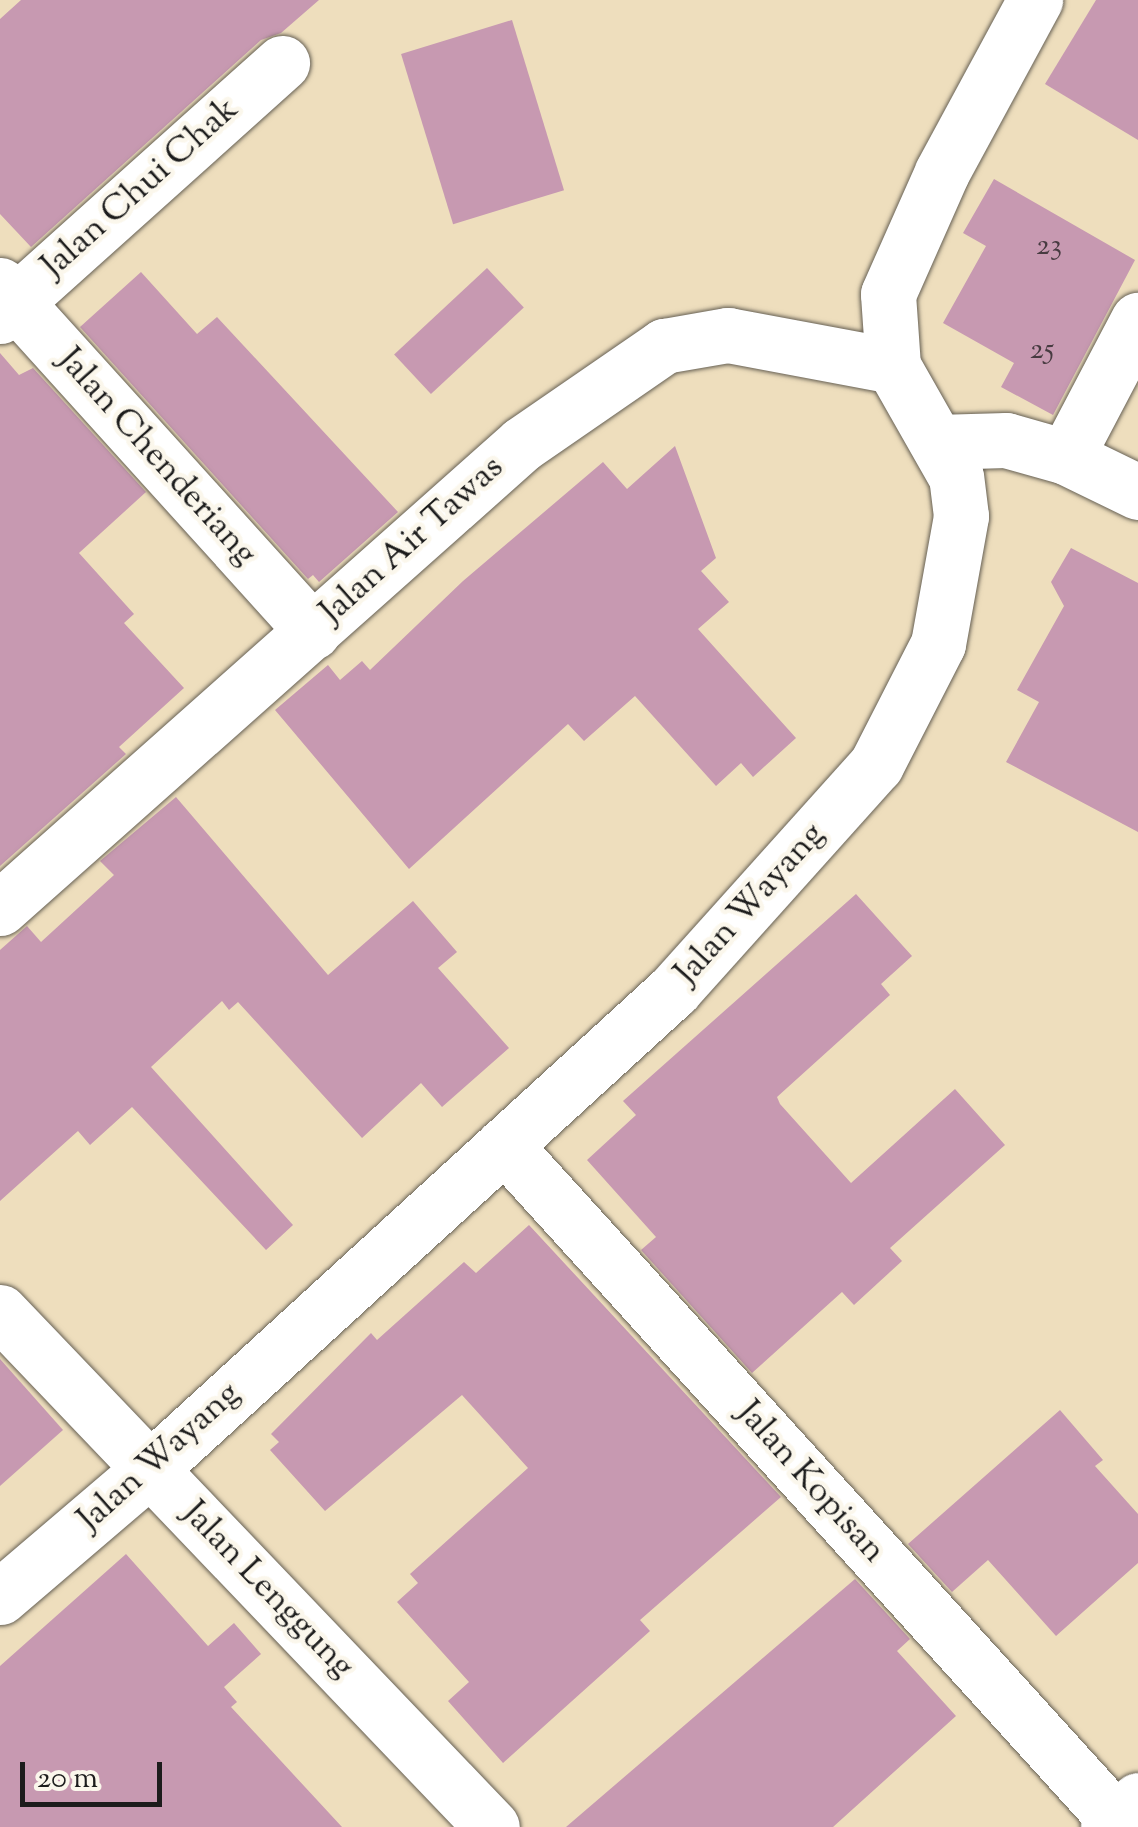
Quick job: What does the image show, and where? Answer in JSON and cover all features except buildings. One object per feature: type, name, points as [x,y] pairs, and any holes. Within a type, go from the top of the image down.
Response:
[{"type":"street","name":"Jalan Wayang","points":[[0,1597],[150,1469],[674,990],[876,765],[938,644],[956,566],[958,496],[937,442],[893,366],[888,294],[907,244],[1036,0]]},
{"type":"street","name":"Jalan Chui Chak","points":[[5,301],[282,63]]},
{"type":"street","name":"Jalan Chenderiang","points":[[5,301],[313,630]]},
{"type":"street","points":[[1066,457],[1138,320]]},
{"type":"street","name":"Jalan Air Tawas","points":[[0,908],[522,444],[664,346],[728,335],[893,366]]},
{"type":"street","points":[[937,442],[1006,440],[1066,457],[1138,492]]},
{"type":"street","name":"Jalan Kopisan","points":[[504,1146],[1121,1816]]},
{"type":"street","name":"Jalan Lenggung","points":[[0,1312],[492,1827]]}]
